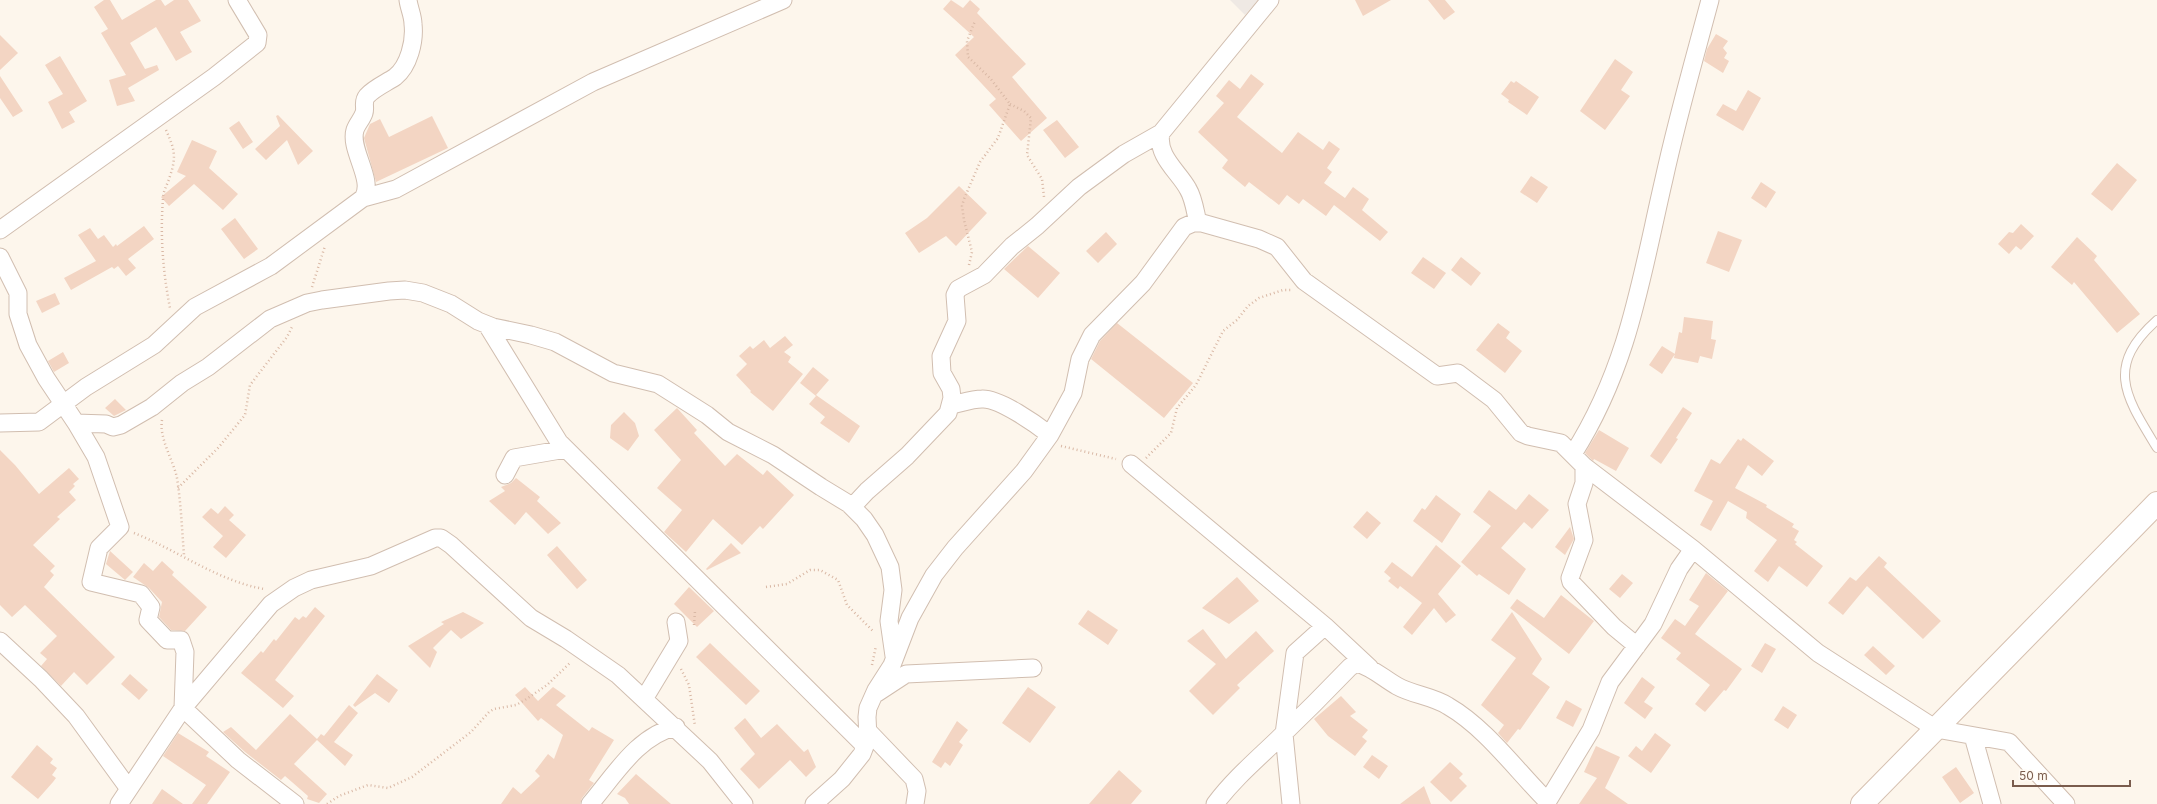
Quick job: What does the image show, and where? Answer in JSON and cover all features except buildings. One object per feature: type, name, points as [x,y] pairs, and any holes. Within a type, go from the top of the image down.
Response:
[{"type":"main road","points":[[1862,804],[2157,503]]},
{"type":"street","points":[[0,230],[67,184],[115,146],[220,73],[257,43],[258,34],[237,0]]},
{"type":"street","points":[[363,198],[367,191],[361,163],[356,150],[356,128],[364,112],[363,102],[367,96],[396,76],[405,66],[410,57],[414,23],[408,0]]},
{"type":"street","points":[[0,423],[39,422],[86,387],[154,345],[195,307],[271,266],[363,198],[396,189],[593,82],[783,0]]},
{"type":"street","points":[[853,506],[867,491],[928,435],[948,413],[951,405],[951,389],[942,372],[941,356],[957,321],[955,294],[958,289],[984,276],[1016,242],[1046,218],[1079,187],[1124,154],[1161,133],[1270,0]]},
{"type":"street","points":[[1637,646],[1614,627],[1571,582],[1570,578],[1584,540],[1577,504],[1584,483],[1578,460],[1588,430],[1610,384],[1622,354],[1642,283],[1678,116],[1710,0]]},
{"type":"street","points":[[1161,133],[1164,154],[1171,168],[1189,191],[1198,222]]},
{"type":"street","points":[[814,804],[846,775],[857,762],[867,739],[867,713],[874,695],[892,665],[894,656],[910,618],[934,575],[955,548],[1024,471],[1047,439],[1073,393],[1080,359],[1092,335],[1143,283],[1179,232],[1188,224],[1198,222],[1259,239],[1277,247],[1304,281],[1431,372],[1437,376],[1458,373],[1497,403],[1521,433],[1534,438],[1557,441],[1578,460],[1693,549],[1818,653],[1936,730],[2009,742],[2066,804]]},
{"type":"street","points":[[0,257],[18,293],[18,314],[28,345],[46,378],[64,403],[96,457],[120,527],[99,548],[91,582],[141,594],[151,606],[148,620],[157,631],[167,640],[181,640],[185,652],[183,708],[238,760],[295,804]]},
{"type":"street","points":[[76,423],[106,424],[113,427],[122,425],[152,406],[182,383],[213,364],[270,319],[303,305],[322,300],[404,290],[436,297],[487,325],[555,342],[613,373],[658,384],[707,415],[728,432],[773,455],[853,506],[875,535],[890,567],[892,590],[889,622],[894,656]]},
{"type":"street","points":[[487,325],[559,442],[867,739],[914,779],[921,801]]},
{"type":"street","points":[[951,405],[982,399],[992,401],[1037,425],[1047,439]]},
{"type":"street","points":[[505,475],[514,458],[566,449]]},
{"type":"street","points":[[1131,464],[1325,626],[1370,668],[1396,686],[1442,703],[1467,719],[1492,741],[1546,803],[1591,730],[1610,682],[1653,624],[1679,569],[1693,549]]},
{"type":"street","points":[[119,804],[183,708],[260,617],[279,598],[311,580],[371,566],[434,538],[441,538],[451,545],[528,615],[611,670],[694,744],[728,782],[744,804]]},
{"type":"street","points":[[644,699],[679,641],[676,622]]},
{"type":"street","points":[[1291,804],[1284,734],[1295,653],[1325,626]]},
{"type":"street","points":[[0,641],[41,678],[76,716],[129,788]]},
{"type":"street","points":[[1216,804],[1226,790],[1350,667],[1357,663],[1370,668]]},
{"type":"street","points":[[874,695],[906,674],[1033,668]]},
{"type":"street","points":[[590,804],[642,745],[659,732],[676,727]]},
{"type":"street","points":[[1973,736],[1992,804]]},
{"type":"lane","points":[[2157,320],[2141,334],[2131,348],[2125,366],[2124,382],[2140,419],[2157,448]]},
{"type":"path","points":[[975,21],[967,41],[968,57],[990,78],[1010,104],[1024,111],[1030,118],[1027,155],[1042,179],[1046,218]]},
{"type":"path","points":[[958,289],[968,266],[972,252],[962,206],[967,189],[982,157],[998,138],[1010,104]]},
{"type":"path","points":[[160,115],[175,150],[171,175],[163,192],[162,225],[164,280],[174,326]]},
{"type":"path","points":[[178,488],[218,448],[245,415],[250,385],[287,337],[310,293],[331,222]]},
{"type":"path","points":[[1047,439],[1131,464],[1138,464],[1144,460],[1170,433],[1177,408],[1196,385],[1223,331],[1237,320],[1248,306],[1259,298],[1283,290],[1295,290]]},
{"type":"path","points":[[168,394],[160,430],[171,456],[178,488],[184,555]]},
{"type":"path","points":[[120,527],[161,544],[222,575],[269,590]]},
{"type":"path","points":[[766,587],[787,584],[810,570],[820,570],[838,580],[847,605],[879,636]]},
{"type":"path","points":[[694,629],[695,610]]},
{"type":"path","points":[[328,804],[339,796],[368,785],[388,788],[412,777],[471,732],[489,712],[494,709],[516,705],[525,700],[547,685],[570,662],[585,653]]},
{"type":"path","points":[[678,665],[689,685],[695,723],[694,744]]},
{"type":"shaded area","points":[[1230,0],[1258,0],[1245,15]]}]
